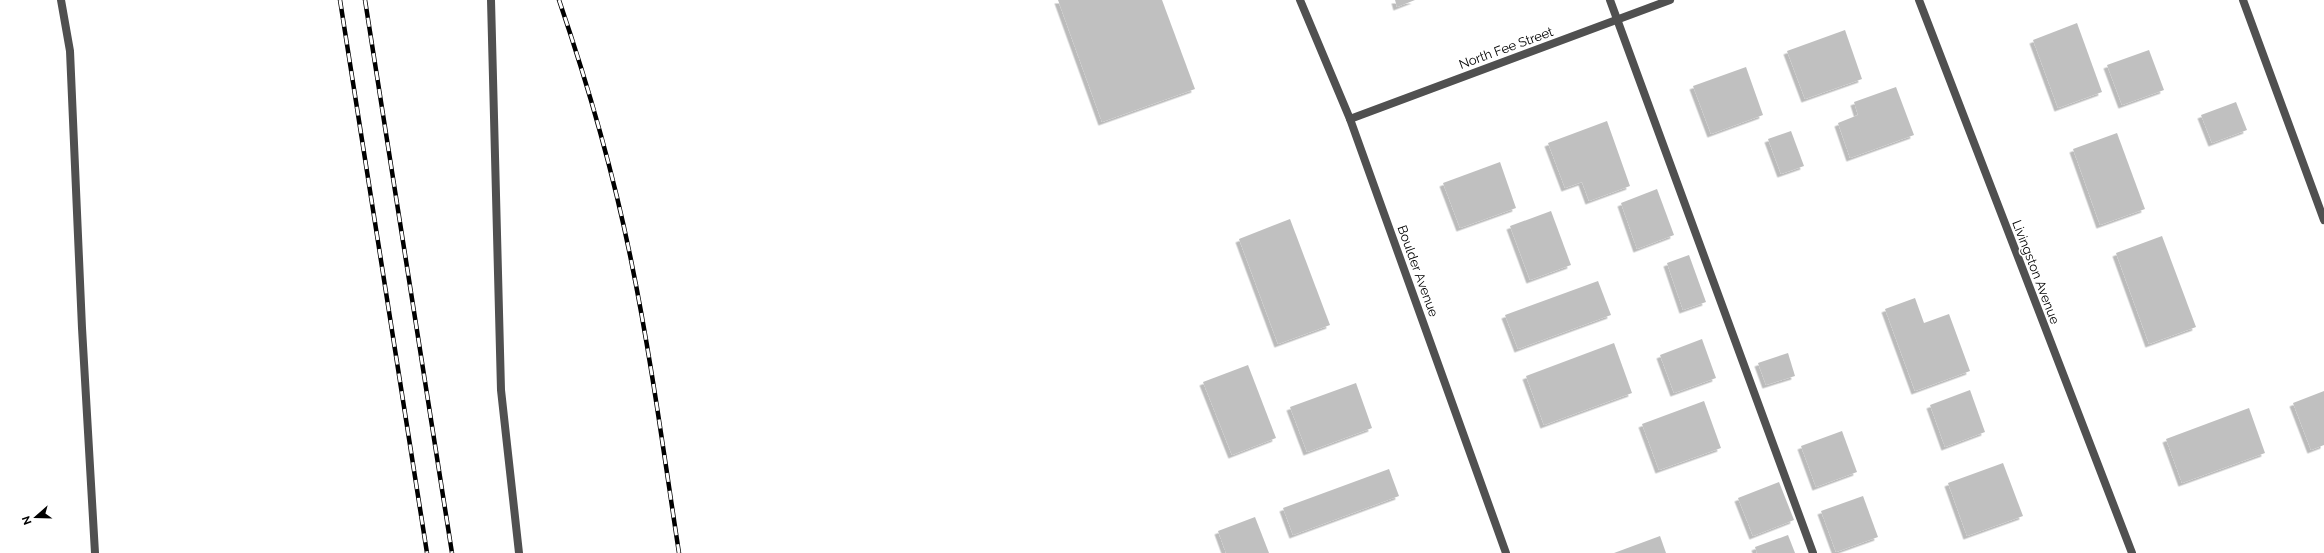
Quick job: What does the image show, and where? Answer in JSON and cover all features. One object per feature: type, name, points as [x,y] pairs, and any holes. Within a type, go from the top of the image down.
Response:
[{"type":"street","points":[[61,0],[70,51],[81,320],[95,553]]},
{"type":"street","points":[[491,0],[501,390],[519,553]]},
{"type":"street","name":"Boulder Avenue","points":[[1300,0],[1350,119],[1506,553]]},
{"type":"street","points":[[1610,0],[1813,553]]},
{"type":"street","name":"North Fee Street","points":[[1350,119],[1670,0]]},
{"type":"street","name":"Livingston Avenue","points":[[1919,0],[2132,553]]},
{"type":"street","points":[[2243,0],[2324,220]]},
{"type":"building","points":[[1058,0],[1162,0],[1195,89],[1102,122]]},
{"type":"building","points":[[1395,0],[1415,0],[1397,7]]},
{"type":"building","points":[[2077,23],[2102,92],[2058,108],[2033,40]]},
{"type":"building","points":[[1845,30],[1862,79],[1805,99],[1787,51]]},
{"type":"building","points":[[2149,50],[2164,90],[2122,105],[2107,65]]},
{"type":"building","points":[[1746,67],[1763,115],[1711,134],[1693,86]]},
{"type":"building","points":[[1896,87],[1914,135],[1850,158],[1838,123],[1858,115],[1854,102]]},
{"type":"building","points":[[2236,102],[2247,130],[2212,143],[2201,115]]},
{"type":"building","points":[[1607,121],[1630,186],[1589,201],[1582,182],[1565,188],[1548,143]]},
{"type":"building","points":[[1791,131],[1804,166],[1781,174],[1768,139]]},
{"type":"building","points":[[2117,133],[2145,209],[2100,225],[2073,149]]},
{"type":"building","points":[[1500,162],[1516,208],[1460,228],[1443,183]]},
{"type":"building","points":[[1657,189],[1674,235],[1637,249],[1621,203]]},
{"type":"building","points":[[1551,211],[1571,265],[1530,280],[1510,226]]},
{"type":"building","points":[[1290,219],[1330,325],[1278,344],[1239,239]]},
{"type":"building","points":[[2162,236],[2196,327],[2149,344],[2116,253]]},
{"type":"building","points":[[1689,255],[1706,302],[1683,310],[1667,263]]},
{"type":"building","points":[[1598,281],[1611,315],[1518,349],[1505,315]]},
{"type":"building","points":[[1915,298],[1924,323],[1949,314],[1970,371],[1915,391],[1885,309]]},
{"type":"building","points":[[1702,339],[1716,378],[1674,393],[1660,355]]},
{"type":"building","points":[[1614,343],[1632,393],[1544,425],[1526,376]]},
{"type":"building","points":[[1788,353],[1795,376],[1766,385],[1758,363]]},
{"type":"building","points":[[1248,365],[1276,438],[1232,455],[1203,382]]},
{"type":"building","points":[[1356,383],[1372,428],[1307,452],[1290,407]]},
{"type":"building","points":[[1970,390],[1985,432],[1945,447],[1930,405]]},
{"type":"building","points":[[2324,391],[2324,445],[2311,450],[2293,403]]},
{"type":"building","points":[[1704,401],[1721,448],[1659,470],[1642,424]]},
{"type":"building","points":[[2249,408],[2265,453],[2182,483],[2166,439]]},
{"type":"building","points":[[1842,431],[1857,472],[1816,487],[1801,446]]},
{"type":"building","points":[[2003,463],[2023,516],[1967,536],[1948,483]]},
{"type":"building","points":[[1389,469],[1399,496],[1293,535],[1283,508]]},
{"type":"building","points":[[1779,482],[1794,520],[1753,536],[1738,498]]},
{"type":"building","points":[[1863,496],[1878,537],[1836,552],[1821,511]]},
{"type":"building","points":[[1255,517],[1269,553],[1226,553],[1218,531]]},
{"type":"building","points":[[1788,535],[1795,553],[1757,553],[1755,547]]},
{"type":"building","points":[[1660,536],[1666,553],[1614,553]]},
{"type":"railway","points":[[340,0],[427,553]]},
{"type":"railway","points":[[365,0],[452,553]]},
{"type":"railway","points":[[559,0],[599,128],[624,227],[651,369],[679,553]]}]
